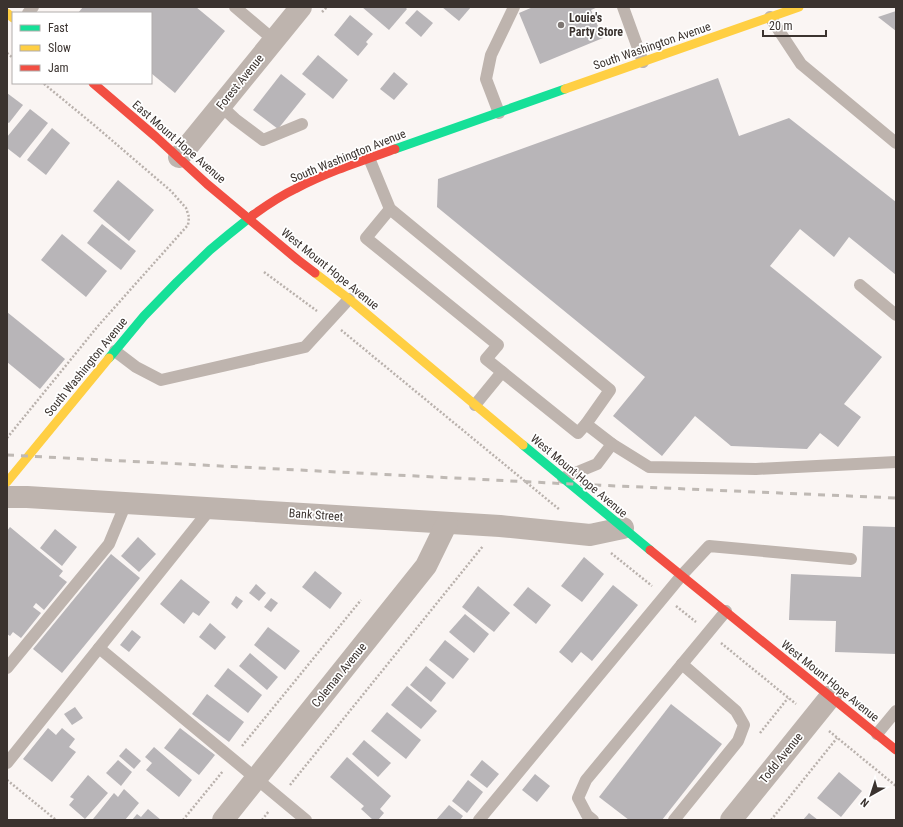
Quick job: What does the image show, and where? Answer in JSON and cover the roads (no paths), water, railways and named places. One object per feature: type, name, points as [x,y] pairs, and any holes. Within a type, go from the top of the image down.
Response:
[{"type":"street","name":"Forest Avenue","points":[[179,157],[301,7]]},
{"type":"street","name":"South Washington Avenue","points":[[7,482],[144,316],[220,241],[249,218],[277,199],[327,174],[369,158],[798,7]]},
{"type":"street","name":"East Mount Hope Avenue","points":[[94,84],[249,218]]},
{"type":"street","name":"West Mount Hope Avenue","points":[[249,218],[298,260],[349,299],[623,528],[896,750]]},
{"type":"street","name":"Bank Street","points":[[7,497],[500,526],[590,535],[623,528]]},
{"type":"street","name":"Coleman Avenue","points":[[223,820],[426,566],[447,523]]},
{"type":"street","name":"Todd Avenue","points":[[731,820],[831,696]]},
{"type":"lane","points":[[236,7],[274,40]]},
{"type":"lane","points":[[499,113],[486,79],[491,55],[514,7]]},
{"type":"lane","points":[[622,7],[643,62]]},
{"type":"lane","points":[[770,17],[801,64],[896,143]]},
{"type":"lane","points":[[221,106],[235,119],[263,140],[302,124]]},
{"type":"lane","points":[[369,158],[390,209],[610,390],[578,433],[486,359],[498,345],[366,238],[390,209]]},
{"type":"lane","points":[[860,285],[896,315]]},
{"type":"lane","points":[[115,351],[136,366],[161,380],[305,347],[349,299]]},
{"type":"lane","points":[[475,405],[502,372]]},
{"type":"lane","points":[[586,424],[612,444],[649,467],[756,469],[896,462]]},
{"type":"lane","points":[[564,478],[596,464],[612,444]]},
{"type":"lane","points":[[7,668],[109,544],[126,503]]},
{"type":"lane","points":[[7,763],[211,508]]},
{"type":"lane","points":[[479,820],[682,575],[709,546],[851,559]]},
{"type":"lane","points":[[593,820],[587,815],[578,798],[586,780],[726,611]]},
{"type":"lane","points":[[99,648],[306,820]]},
{"type":"lane","points":[[674,820],[738,741],[744,725],[736,711],[682,664]]},
{"type":"lane","points":[[877,734],[896,711]]},
{"type":"railway","points":[[7,455],[571,484],[896,498]]},
{"type":"place","name":"Louie's Party Store","points":[[561,25]]}]
